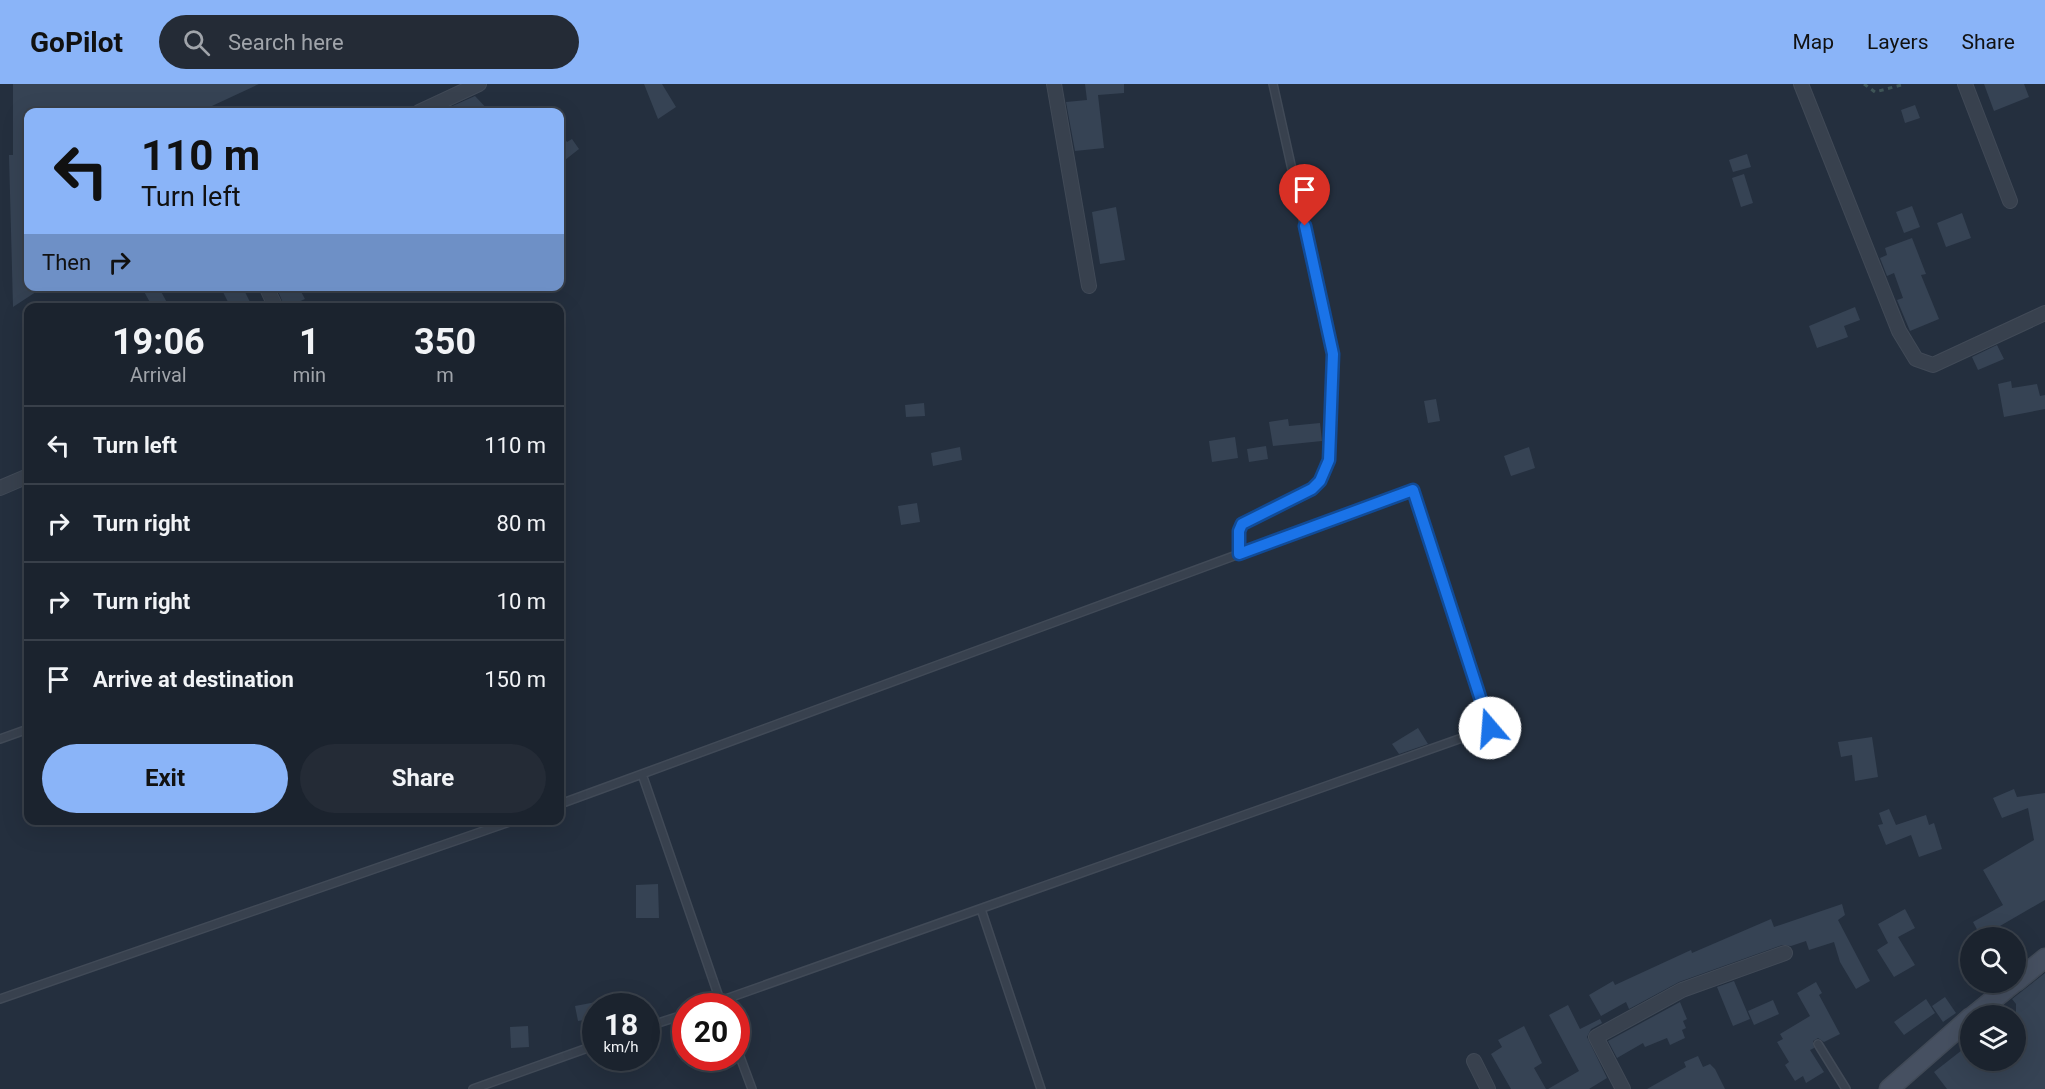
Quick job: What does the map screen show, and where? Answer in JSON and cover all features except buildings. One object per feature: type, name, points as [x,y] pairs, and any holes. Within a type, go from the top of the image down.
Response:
[{"type":"street","points":[[428,108],[479,84]]},
{"type":"street","points":[[1054,84],[1089,286]]},
{"type":"street","points":[[1802,84],[1899,331],[1916,359],[1934,365],[2045,314]]},
{"type":"street","points":[[1965,84],[2010,201]]},
{"type":"street","points":[[0,488],[24,478]]},
{"type":"street","points":[[1623,1089],[1596,1037],[1682,990],[1785,953]]},
{"type":"street","points":[[2026,973],[2045,958]]},
{"type":"street","points":[[1986,1005],[2001,993]]},
{"type":"street","points":[[1889,1089],[1960,1027]]},
{"type":"street","points":[[1474,1061],[1488,1089]]},
{"type":"lane","points":[[1239,554],[1239,531],[1242,524],[1312,489],[1320,481],[1329,460],[1333,354],[1274,84]]},
{"type":"lane","points":[[564,803],[1413,490],[1490,728],[750,994]]},
{"type":"lane","points":[[0,739],[24,730]]},
{"type":"lane","points":[[642,774],[718,993]]},
{"type":"lane","points":[[0,999],[501,825]]},
{"type":"lane","points":[[981,909],[1041,1089]]},
{"type":"lane","points":[[1818,1044],[1846,1089]]},
{"type":"lane","points":[[473,1089],[582,1049]]},
{"type":"lane","points":[[745,1071],[752,1089]]},
{"type":"path","points":[[1864,84],[1875,92],[1905,84]]},
{"type":"route","points":[[1305,226],[1333,354],[1329,460],[1320,481],[1304,495],[1247,519],[1242,524],[1239,531],[1239,554],[1413,490],[1490,728]]}]
